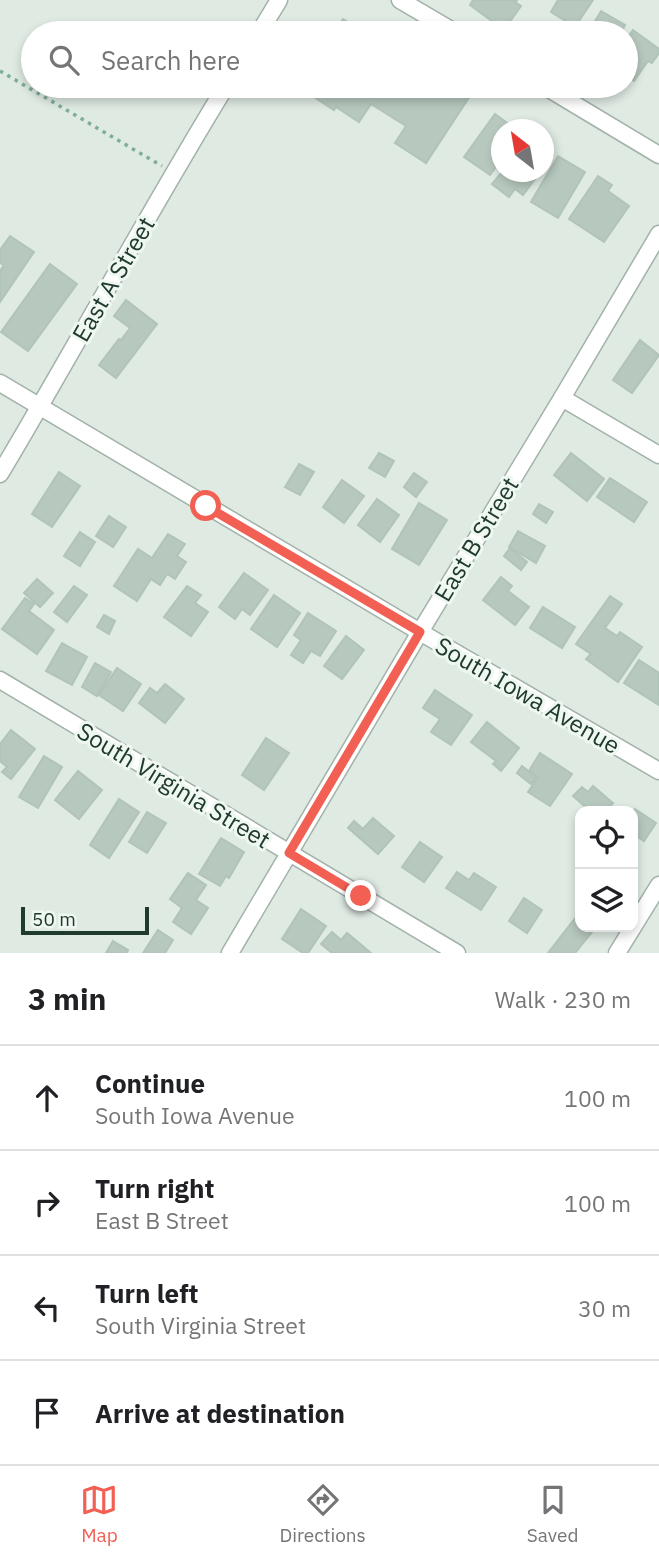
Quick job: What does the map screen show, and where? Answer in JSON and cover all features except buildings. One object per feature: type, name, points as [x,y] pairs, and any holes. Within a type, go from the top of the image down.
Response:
[{"type":"street","points":[[266,21],[279,0]]},
{"type":"street","points":[[400,0],[436,21]]},
{"type":"street","name":"East A Street","points":[[0,474],[219,98]]},
{"type":"street","points":[[564,98],[659,155]]},
{"type":"street","name":"East B Street","points":[[230,953],[659,234]]},
{"type":"street","name":"South Iowa Avenue","points":[[0,383],[659,771]]},
{"type":"street","points":[[562,398],[659,455]]},
{"type":"street","name":"South Virginia Street","points":[[0,680],[457,953]]},
{"type":"street","points":[[617,953],[659,885]]},
{"type":"path","points":[[0,71],[21,83]]},
{"type":"path","points":[[46,98],[173,173]]},
{"type":"route","points":[[206,506],[420,632],[289,853],[361,896]]}]
